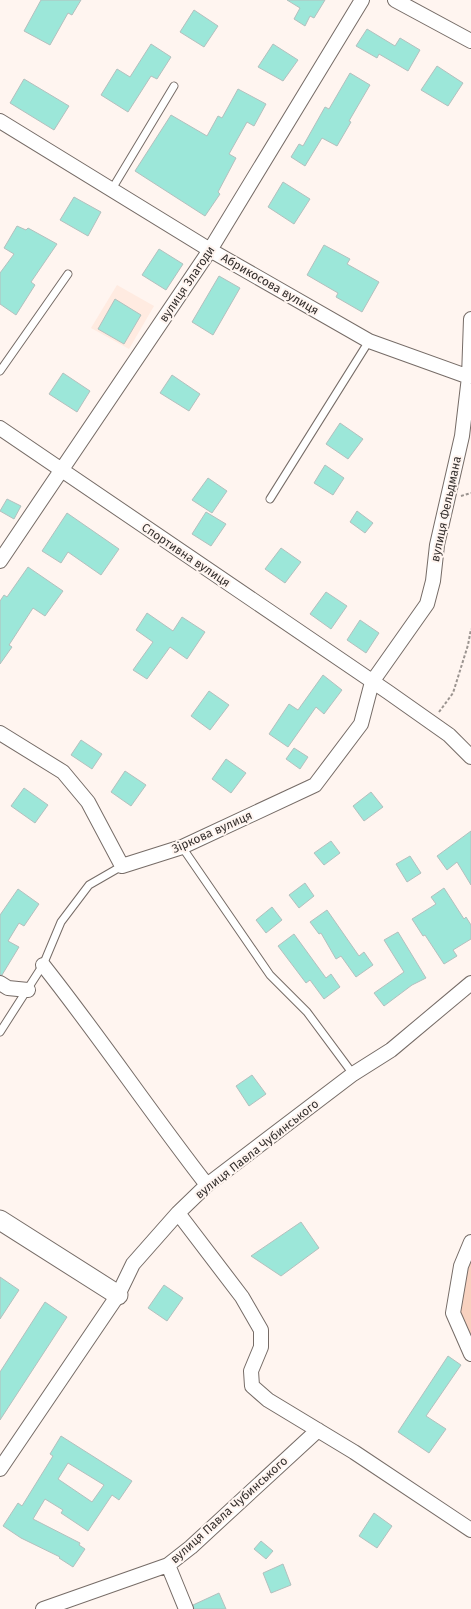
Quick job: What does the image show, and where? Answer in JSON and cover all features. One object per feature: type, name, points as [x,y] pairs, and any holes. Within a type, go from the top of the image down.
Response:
[{"type":"street","name":"вулиця Злагоди","points":[[0,561],[210,250],[362,0]]},
{"type":"street","points":[[395,0],[471,41]]},
{"type":"street","name":"Абрикосова вулиця","points":[[0,121],[210,250],[369,341],[468,377]]},
{"type":"street","name":"вулиця Фельдмана","points":[[372,682],[427,604],[433,581],[437,545],[462,436],[468,377],[471,319]]},
{"type":"street","name":"Спортивна вулиця","points":[[0,428],[432,723],[449,735],[471,756]]},
{"type":"street","name":"Зіркова вулиця","points":[[122,866],[182,847],[315,785],[361,724],[372,682]]},
{"type":"street","points":[[0,733],[63,772],[88,802],[122,866]]},
{"type":"street","points":[[43,965],[68,996],[161,1126],[207,1185]]},
{"type":"street","points":[[0,983],[8,988],[28,990]]},
{"type":"street","name":"вулиця Павла Чубинського","points":[[0,1469],[118,1295],[133,1264],[178,1213],[207,1185],[353,1074],[391,1050],[471,983]]},
{"type":"street","points":[[178,1213],[242,1297],[261,1330],[261,1347],[251,1371],[252,1386],[268,1400],[318,1430],[471,1530]]},
{"type":"street","points":[[0,1220],[118,1295]]},
{"type":"street","points":[[471,1242],[461,1266],[453,1313],[471,1354]]},
{"type":"street","name":"вулиця Павла Чубинського","points":[[43,1609],[168,1564],[191,1547],[318,1430]]},
{"type":"street","points":[[168,1564],[186,1609]]},
{"type":"lane","points":[[112,189],[174,86]]},
{"type":"lane","points":[[0,371],[68,274]]},
{"type":"lane","points":[[270,499],[369,341]]},
{"type":"lane","points":[[182,847],[270,975],[307,1012],[353,1074]]},
{"type":"lane","points":[[0,1032],[43,965],[61,922],[89,885],[122,866]]},
{"type":"path","points":[[432,723],[453,693],[468,645],[471,629]]},
{"type":"shaded area","points":[[117,285],[154,306],[129,349],[91,328]]},
{"type":"shaded area","points":[[471,1242],[471,1354],[453,1313]]},
{"type":"building","points":[[41,0],[81,0],[72,15],[68,13],[50,45],[24,31]]},
{"type":"building","points":[[287,0],[325,0],[314,18],[310,16],[305,26],[294,19],[300,8]]},
{"type":"building","points":[[194,10],[218,26],[204,47],[180,32]]},
{"type":"building","points":[[367,29],[395,46],[400,38],[420,50],[408,71],[379,54],[377,58],[356,46]]},
{"type":"building","points":[[151,44],[171,57],[157,79],[151,76],[128,112],[101,95],[117,69],[130,77]]},
{"type":"building","points":[[273,44],[298,60],[283,81],[258,67]]},
{"type":"building","points":[[437,66],[463,83],[448,106],[421,90]]},
{"type":"building","points":[[350,73],[370,85],[349,121],[351,122],[337,146],[322,138],[305,166],[291,157],[299,144],[303,146],[325,107],[329,109]]},
{"type":"building","points":[[24,79],[69,106],[54,130],[10,103]]},
{"type":"building","points":[[238,89],[266,104],[254,126],[247,122],[229,154],[236,158],[218,192],[220,194],[205,216],[135,171],[171,115],[207,136],[218,116],[222,118]]},
{"type":"building","points":[[283,182],[310,199],[294,224],[268,207]]},
{"type":"building","points":[[74,197],[101,212],[88,236],[60,220]]},
{"type":"building","points":[[17,226],[26,230],[28,228],[57,244],[31,282],[35,285],[16,315],[0,304],[0,273],[14,254],[4,248]]},
{"type":"building","points":[[324,245],[350,259],[347,264],[379,282],[362,312],[336,297],[338,293],[307,275]]},
{"type":"building","points":[[159,249],[183,264],[166,290],[142,275]]},
{"type":"building","points":[[219,276],[240,288],[213,335],[192,322]]},
{"type":"building","points":[[115,299],[141,315],[124,344],[98,329]]},
{"type":"building","points":[[63,373],[90,391],[77,412],[49,394]]},
{"type":"building","points":[[172,375],[200,394],[189,411],[160,393]]},
{"type":"building","points":[[340,423],[363,439],[348,459],[326,444]]},
{"type":"building","points":[[325,465],[344,478],[333,495],[314,483]]},
{"type":"building","points":[[208,478],[227,491],[212,513],[192,500]]},
{"type":"building","points":[[7,499],[21,506],[14,519],[0,511]]},
{"type":"building","points":[[357,511],[373,523],[365,533],[350,522]]},
{"type":"building","points":[[206,512],[226,524],[211,546],[192,534]]},
{"type":"building","points":[[67,513],[119,549],[101,575],[68,552],[61,563],[42,551]]},
{"type":"building","points":[[281,548],[301,562],[285,583],[265,569]]},
{"type":"building","points":[[28,567],[63,591],[45,616],[33,608],[9,645],[12,647],[0,664],[0,601],[4,595],[7,597]]},
{"type":"building","points":[[326,592],[347,606],[331,629],[310,614]]},
{"type":"building","points":[[147,613],[173,631],[182,617],[205,632],[187,659],[170,647],[147,679],[133,670],[153,642],[136,630]]},
{"type":"building","points":[[360,620],[379,633],[366,653],[347,640]]},
{"type":"building","points":[[323,675],[342,690],[324,714],[316,707],[288,747],[269,734],[289,704],[298,710]]},
{"type":"building","points":[[209,691],[229,705],[210,730],[191,716]]},
{"type":"building","points":[[81,740],[102,754],[92,769],[71,755]]},
{"type":"building","points":[[294,748],[308,757],[300,769],[286,759]]},
{"type":"building","points":[[226,759],[246,773],[231,793],[212,779]]},
{"type":"building","points":[[125,771],[146,785],[131,806],[111,792]]},
{"type":"building","points":[[24,788],[48,805],[35,823],[11,806]]},
{"type":"building","points":[[371,792],[383,807],[364,821],[353,806]]},
{"type":"building","points":[[471,831],[471,885],[457,862],[447,870],[437,856]]},
{"type":"building","points":[[331,841],[340,853],[324,865],[314,853]]},
{"type":"building","points":[[410,856],[421,873],[407,882],[396,864]]},
{"type":"building","points":[[305,883],[314,896],[299,908],[289,895]]},
{"type":"building","points":[[444,888],[464,919],[466,917],[471,925],[471,939],[453,950],[457,956],[444,964],[425,935],[423,936],[412,919],[436,904],[431,897]]},
{"type":"building","points":[[18,889],[39,904],[24,926],[19,923],[8,941],[19,947],[2,975],[0,975],[0,915]]},
{"type":"building","points":[[272,907],[282,920],[266,933],[256,920]]},
{"type":"building","points":[[327,910],[359,956],[364,952],[373,965],[356,977],[341,956],[336,959],[321,933],[319,934],[310,922]]},
{"type":"building","points":[[398,932],[426,978],[412,985],[384,1006],[374,993],[404,972],[384,940]]},
{"type":"building","points":[[294,934],[326,978],[331,974],[340,987],[324,999],[310,980],[306,983],[278,946]]},
{"type":"building","points":[[252,1075],[266,1094],[249,1106],[236,1086]]},
{"type":"building","points":[[301,1222],[319,1248],[281,1276],[251,1256]]},
{"type":"building","points":[[0,1277],[19,1290],[0,1319]]},
{"type":"building","points":[[164,1285],[183,1298],[167,1321],[148,1308]]},
{"type":"building","points":[[45,1302],[67,1317],[0,1420],[0,1372]]},
{"type":"building","points":[[448,1356],[461,1365],[426,1416],[446,1429],[429,1453],[398,1432]]},
{"type":"building","points":[[61,1436],[132,1481],[119,1500],[112,1495],[88,1531],[61,1513],[63,1510],[45,1499],[33,1519],[80,1543],[79,1545],[85,1549],[73,1567],[59,1558],[60,1557],[21,1538],[3,1526],[18,1503],[22,1506],[53,1456],[50,1454]],"holes":[[[68,1463],[104,1485],[92,1502],[58,1479]]]},
{"type":"building","points":[[374,1513],[392,1526],[377,1548],[359,1536]]},
{"type":"building","points":[[261,1541],[273,1551],[266,1559],[254,1549]]},
{"type":"building","points":[[283,1564],[291,1585],[271,1593],[263,1573]]},
{"type":"building","points":[[219,1593],[226,1609],[194,1609],[193,1605]]}]
